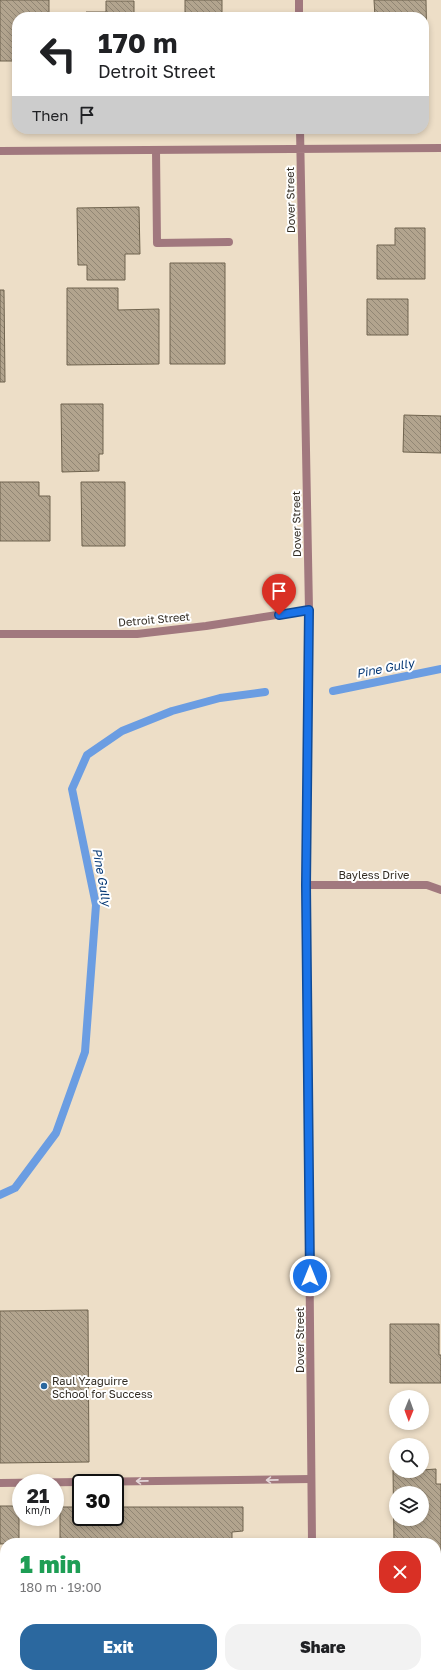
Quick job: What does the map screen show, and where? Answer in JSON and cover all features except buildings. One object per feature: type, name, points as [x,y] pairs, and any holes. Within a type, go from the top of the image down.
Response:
[{"type":"street","points":[[299,0],[299,12]]},
{"type":"street","name":"Dover Street","points":[[300,134],[309,610],[306,885],[312,1538]]},
{"type":"street","points":[[0,151],[441,148]]},
{"type":"street","points":[[156,150],[157,243],[229,242]]},
{"type":"street","name":"Detroit Street","points":[[0,634],[137,634],[206,626],[309,610]]},
{"type":"street","name":"Bayless Drive","points":[[306,885],[427,885],[441,890]]},
{"type":"street","points":[[0,1483],[311,1479]]},
{"type":"waterway","name":"Pine Gully","points":[[333,691],[441,669]]},
{"type":"waterway","name":"Pine Gully","points":[[0,1195],[15,1188],[56,1133],[85,1052],[96,905],[72,789],[87,755],[122,731],[172,711],[220,698],[265,692]]},
{"type":"place","name":"Raul Yzaguirre School for Success","points":[[44,1386]]},
{"type":"route","points":[[279,615],[309,610],[307,654],[306,885],[310,1276]]}]
